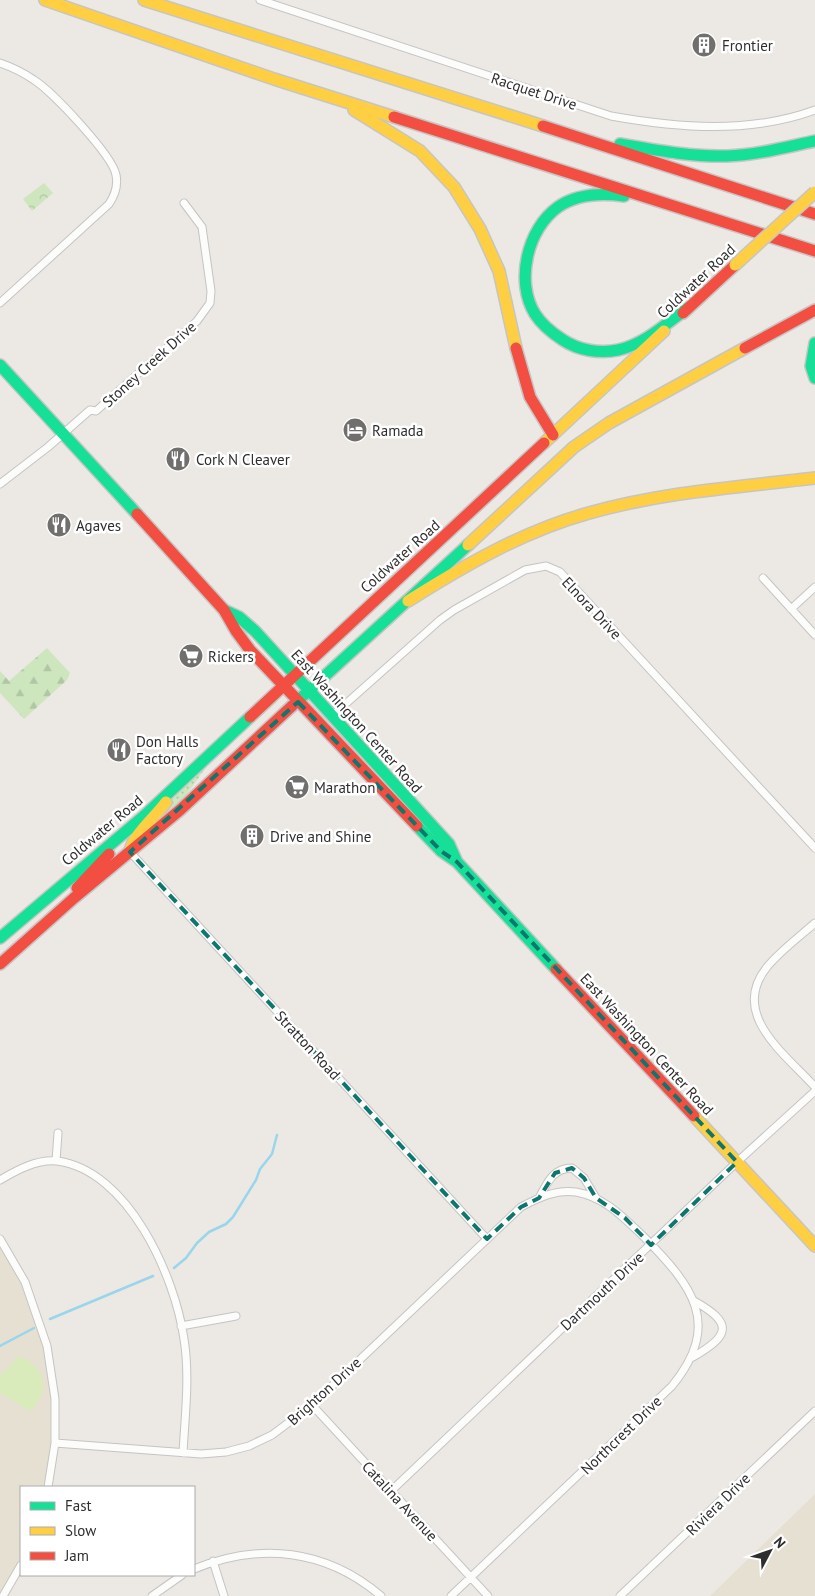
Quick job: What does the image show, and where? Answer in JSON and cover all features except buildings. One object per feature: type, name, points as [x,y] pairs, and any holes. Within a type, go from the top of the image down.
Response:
[{"type":"main road","points":[[45,0],[274,78],[815,251]]},
{"type":"main road","points":[[144,0],[815,214]]},
{"type":"main road","points":[[318,91],[370,118],[420,150],[454,187],[480,229],[498,272],[516,349],[530,397],[553,435]]},
{"type":"main road","points":[[578,138],[682,154],[728,156],[778,149],[815,141]]},
{"type":"main road","name":"Coldwater Road","points":[[0,938],[172,789],[815,192]]},
{"type":"main road","points":[[654,200],[618,195],[584,195],[557,207],[540,226],[527,256],[526,286],[532,310],[552,334],[573,346],[595,352],[619,350],[645,338],[689,307]]},
{"type":"main road","points":[[0,964],[74,898],[180,810],[574,447],[609,423],[815,310]]},
{"type":"main road","points":[[815,343],[811,366],[815,378]]},
{"type":"main road","name":"East Washington Center Road","points":[[1,366],[224,610],[230,624],[244,642],[298,702],[441,851],[457,862],[815,1246]]},
{"type":"main road","points":[[408,601],[449,574],[526,535],[614,506],[684,493],[815,478]]},
{"type":"main road","name":"East Washington Center Road","points":[[224,610],[239,617],[255,631],[449,844],[457,862]]},
{"type":"main road","points":[[130,852],[130,846],[135,836],[150,823],[170,798],[172,789]]},
{"type":"main road","points":[[74,898],[75,891],[115,848],[117,838]]},
{"type":"street","name":"Racquet Drive","points":[[260,0],[611,116],[654,124],[700,127],[744,126],[800,116],[815,110]]},
{"type":"street","points":[[0,64],[16,69],[46,89],[109,158],[116,182],[114,196],[109,204],[0,303]]},
{"type":"street","name":"Stoney Creek Drive","points":[[0,484],[64,434],[90,410],[96,411],[191,327],[210,303],[211,291],[202,227],[184,203]]},
{"type":"street","name":"Elnora Drive","points":[[332,716],[440,620],[525,570],[546,566],[560,572],[815,848]]},
{"type":"street","points":[[763,578],[815,635]]},
{"type":"street","points":[[791,609],[815,587]]},
{"type":"street","name":"Stratton Road","points":[[130,852],[487,1238]]},
{"type":"street","points":[[815,923],[768,966],[758,980],[754,996],[755,1015],[764,1032],[815,1087]]},
{"type":"street","name":"Dartmouth Drive","points":[[391,1491],[737,1162],[815,1091]]},
{"type":"street","points":[[56,1161],[58,1133]]},
{"type":"street","points":[[0,1180],[29,1164],[56,1161],[82,1169],[108,1185],[134,1216],[157,1253],[174,1294],[184,1339],[187,1385],[183,1453]]},
{"type":"street","name":"Brighton Drive","points":[[539,1198],[555,1173],[560,1169],[572,1168],[584,1178],[596,1198]]},
{"type":"street","name":"Brighton Drive","points":[[55,1444],[183,1453],[226,1452],[249,1446],[272,1435],[312,1405],[521,1207],[539,1198],[564,1192],[596,1198],[625,1218],[651,1245]]},
{"type":"street","points":[[0,1239],[26,1282],[47,1346],[55,1399],[55,1444],[48,1486]]},
{"type":"street","name":"Northcrest Drive","points":[[451,1596],[672,1386],[693,1357],[697,1340],[698,1320],[694,1301],[676,1271],[651,1245]]},
{"type":"street","points":[[693,1357],[719,1340],[722,1330],[721,1321],[714,1312],[694,1301]]},
{"type":"street","points":[[181,1326],[236,1316]]},
{"type":"street","name":"Catalina Avenue","points":[[312,1405],[488,1596]]},
{"type":"street","name":"Riviera Drive","points":[[620,1596],[815,1411]]},
{"type":"street","points":[[195,1569],[213,1561],[258,1552],[294,1554],[336,1566],[381,1596]]},
{"type":"street","points":[[213,1561],[224,1596]]},
{"type":"street","points":[[3,1596],[20,1567]]},
{"type":"street","points":[[152,1596],[181,1576]]},
{"type":"highlighted area","points":[[298,702],[441,851],[457,862],[737,1162],[651,1245],[625,1218],[596,1198],[584,1178],[572,1168],[555,1173],[539,1198],[521,1207],[487,1239],[130,852]]},
{"type":"shaded area","points":[[0,1239],[25,1282],[47,1346],[55,1399],[55,1443],[48,1486],[20,1486],[20,1566],[0,1596]]},
{"type":"shaded area","points":[[815,1494],[815,1596],[710,1596]]},
{"type":"green space","points":[[44,183],[53,193],[32,211],[23,199]]},
{"type":"green space","points":[[47,648],[70,673],[67,680],[24,719],[0,693],[0,671],[9,681]]},
{"type":"green space","points":[[275,700],[277,702],[210,762],[184,798],[157,819],[178,792]]},
{"type":"green space","points":[[19,1356],[35,1366],[43,1380],[41,1396],[30,1411],[0,1393],[0,1375]]},
{"type":"waterway","points":[[174,1268],[186,1258],[197,1243],[209,1232],[226,1224],[233,1217],[256,1180],[260,1169],[272,1154],[277,1135]]},
{"type":"waterway","points":[[50,1319],[153,1276]]},
{"type":"waterway","points":[[0,1346],[34,1328]]},
{"type":"traffic: fast","points":[[620,144],[660,151],[727,156],[760,152],[815,141]]},
{"type":"traffic: fast","points":[[624,196],[590,195],[573,199],[558,207],[547,217],[532,242],[525,272],[529,301],[535,314],[548,328],[569,343],[589,350],[604,352],[628,347],[647,338],[689,307]]},
{"type":"traffic: fast","points":[[815,343],[811,366],[815,378]]},
{"type":"traffic: fast","points":[[0,365],[137,514]]},
{"type":"traffic: fast","points":[[292,706],[468,545]]},
{"type":"traffic: fast","points":[[224,610],[239,617],[255,631],[449,844],[457,862]]},
{"type":"traffic: fast","points":[[0,938],[144,816],[250,717]]},
{"type":"traffic: fast","points":[[417,826],[441,851],[457,862],[556,969]]},
{"type":"traffic: slow","points":[[45,0],[274,79],[394,117]]},
{"type":"traffic: slow","points":[[144,0],[543,126]]},
{"type":"traffic: slow","points":[[354,110],[420,151],[454,187],[480,229],[499,271],[516,348]]},
{"type":"traffic: slow","points":[[735,265],[815,192]]},
{"type":"traffic: slow","points":[[544,443],[664,331]]},
{"type":"traffic: slow","points":[[468,545],[574,447],[609,423],[745,348]]},
{"type":"traffic: slow","points":[[408,601],[496,550],[565,520],[617,506],[673,495],[815,478]]},
{"type":"traffic: slow","points":[[130,852],[131,846],[139,833],[166,802]]},
{"type":"traffic: slow","points":[[694,1116],[815,1246]]},
{"type":"traffic: jam","points":[[394,117],[815,251]]},
{"type":"traffic: jam","points":[[543,126],[815,214]]},
{"type":"traffic: jam","points":[[683,313],[735,265]]},
{"type":"traffic: jam","points":[[745,348],[815,310]]},
{"type":"traffic: jam","points":[[516,348],[530,397],[553,435]]},
{"type":"traffic: jam","points":[[250,717],[544,443]]},
{"type":"traffic: jam","points":[[137,514],[224,610],[250,650],[417,826]]},
{"type":"traffic: jam","points":[[0,964],[74,898],[180,810],[292,706]]},
{"type":"traffic: jam","points":[[77,888],[109,854]]},
{"type":"traffic: jam","points":[[556,969],[694,1116]]},
{"type":"place","name":"Frontier","points":[[704,45]]},
{"type":"place","name":"Ramada","points":[[355,430]]},
{"type":"place","name":"Cork N Cleaver","points":[[178,459]]},
{"type":"place","name":"Agaves","points":[[59,525]]},
{"type":"place","name":"Rickers","points":[[191,656]]},
{"type":"place","name":"Don Halls Factory","points":[[119,750]]},
{"type":"place","name":"Marathon","points":[[297,787]]},
{"type":"place","name":"Drive and Shine","points":[[252,836]]}]
